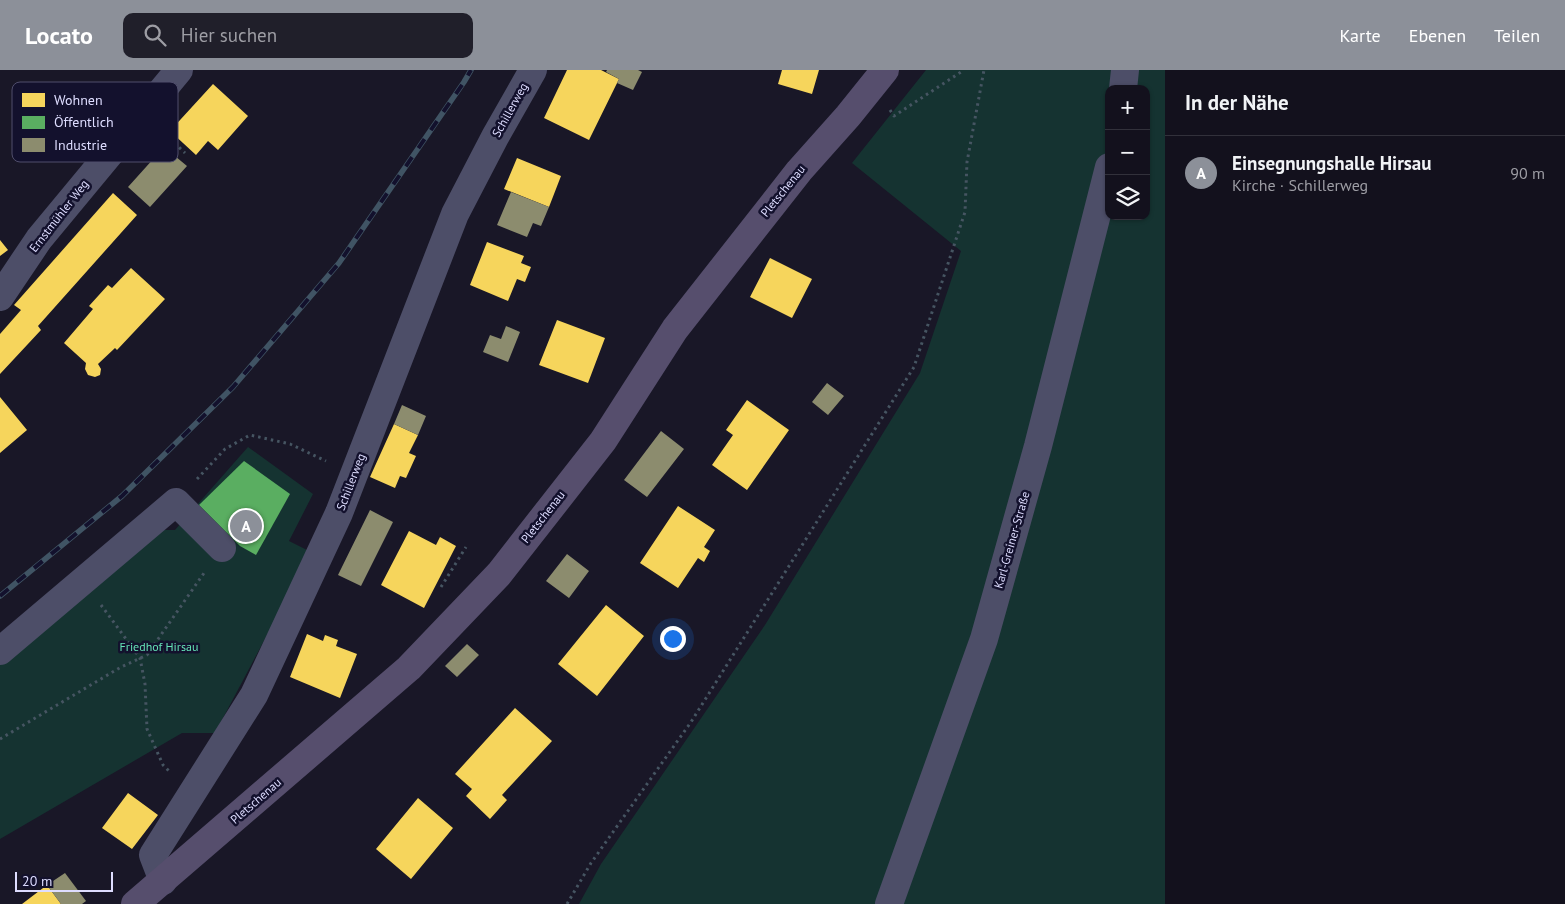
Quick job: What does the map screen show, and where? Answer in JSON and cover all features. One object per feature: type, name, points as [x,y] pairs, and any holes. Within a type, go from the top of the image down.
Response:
[{"type":"main road","name":"Pletschenau","points":[[135,904],[409,668],[499,574],[603,441],[675,329],[799,171],[848,116],[885,70]]},
{"type":"street","name":"Ernstmühler Weg","points":[[169,82],[179,70]]},
{"type":"street","name":"Schillerweg","points":[[164,881],[153,855],[254,695],[335,522],[455,214],[495,137],[533,70]]},
{"type":"street","points":[[1123,85],[1125,70]]},
{"type":"street","name":"Ernstmühler Weg","points":[[0,297],[39,239],[103,162]]},
{"type":"street","name":"Karl-Greiner-Straße","points":[[890,904],[984,639],[1038,446],[1107,175]]},
{"type":"street","points":[[0,651],[176,502],[222,548]]},
{"type":"path","points":[[886,103],[894,116],[964,70]]},
{"type":"path","points":[[567,904],[590,863],[696,714],[914,368],[965,212],[967,162],[984,70]]},
{"type":"path","points":[[176,502],[225,448],[250,435],[290,444],[354,474]]},
{"type":"path","points":[[0,739],[121,667],[147,654],[222,548]]},
{"type":"path","points":[[83,580],[140,658],[145,684],[147,729],[163,764],[190,796]]},
{"type":"green space","points":[[926,70],[1165,70],[1165,904],[579,904],[601,864],[765,625],[920,373],[961,251],[852,163]]},
{"type":"green space","name":"Friedhof Hirsau","points":[[248,447],[313,494],[289,541],[311,552],[215,733],[182,733],[0,839],[0,660],[162,530],[175,530]]},
{"type":"building: Wohnen","points":[[567,70],[601,70],[619,79],[589,140],[544,118]]},
{"type":"building: Wohnen","points":[[782,70],[819,70],[812,94],[778,84]]},
{"type":"building: Wohnen","points":[[213,84],[248,116],[218,150],[208,141],[196,155],[178,138],[178,122]]},
{"type":"building: Wohnen","points":[[517,158],[561,176],[549,207],[504,189]]},
{"type":"building: Wohnen","points":[[113,193],[137,215],[38,326],[41,330],[0,374],[0,334],[21,310],[14,305]]},
{"type":"building: Wohnen","points":[[0,240],[8,250],[0,256]]},
{"type":"building: Wohnen","points":[[487,242],[524,256],[521,263],[531,267],[525,282],[517,279],[508,301],[470,285]]},
{"type":"building: Wohnen","points":[[770,258],[812,279],[792,318],[750,297]]},
{"type":"building: Wohnen","points":[[131,268],[165,299],[117,350],[115,348],[98,364],[101,369],[100,375],[95,377],[88,375],[85,369],[86,363],[64,343],[93,309],[89,306],[108,285],[112,288]]},
{"type":"building: Wohnen","points":[[557,320],[605,338],[588,383],[539,365]]},
{"type":"building: Wohnen","points":[[0,397],[27,430],[0,453]]},
{"type":"building: Wohnen","points":[[747,400],[789,430],[747,490],[712,465],[733,435],[726,430]]},
{"type":"building: Wohnen","points":[[394,424],[418,435],[409,453],[416,456],[406,478],[400,476],[395,488],[370,477]]},
{"type":"building: Wohnen","points":[[678,506],[715,530],[704,547],[710,551],[704,562],[698,558],[678,588],[640,563]]},
{"type":"building: Wohnen","points":[[409,531],[436,545],[440,537],[456,546],[424,608],[381,585]]},
{"type":"building: Wohnen","points":[[606,605],[644,636],[597,696],[558,664]]},
{"type":"building: Wohnen","points":[[307,634],[323,641],[325,635],[338,640],[336,646],[357,654],[340,698],[290,677]]},
{"type":"building: Wohnen","points":[[515,708],[552,741],[502,795],[507,800],[490,819],[466,796],[472,789],[455,774]]},
{"type":"building: Wohnen","points":[[128,793],[158,815],[132,849],[102,828]]},
{"type":"building: Wohnen","points":[[418,798],[453,828],[411,879],[376,849]]},
{"type":"building: Wohnen","points":[[47,885],[61,904],[22,904]]},
{"type":"building: Öffentlich","points":[[244,461],[290,494],[256,555],[240,546],[199,505]]},
{"type":"building: Industrie","points":[[607,70],[638,70],[642,72],[633,90],[617,83],[619,79],[606,72]]},
{"type":"building: Industrie","points":[[178,159],[187,166],[150,207],[128,187],[150,162],[178,162]]},
{"type":"building: Industrie","points":[[511,192],[549,207],[541,226],[533,223],[527,237],[497,225]]},
{"type":"building: Industrie","points":[[506,326],[520,332],[508,362],[483,352],[490,335],[501,339]]},
{"type":"building: Industrie","points":[[827,383],[844,396],[828,415],[812,402]]},
{"type":"building: Industrie","points":[[402,405],[426,416],[418,435],[394,424]]},
{"type":"building: Industrie","points":[[661,431],[684,449],[647,497],[624,480]]},
{"type":"building: Industrie","points":[[370,510],[393,522],[361,586],[338,575]]},
{"type":"building: Industrie","points":[[567,554],[589,571],[569,598],[546,581]]},
{"type":"building: Industrie","points":[[467,644],[479,655],[457,677],[445,666]]},
{"type":"building: Industrie","points":[[65,873],[86,901],[82,904],[61,904],[47,885]]},
{"type":"railway","points":[[0,596],[122,496],[233,387],[339,263],[471,70]]},
{"type":"place","name":"Einsegnungshalle Hirsau","points":[[246,526]]}]
